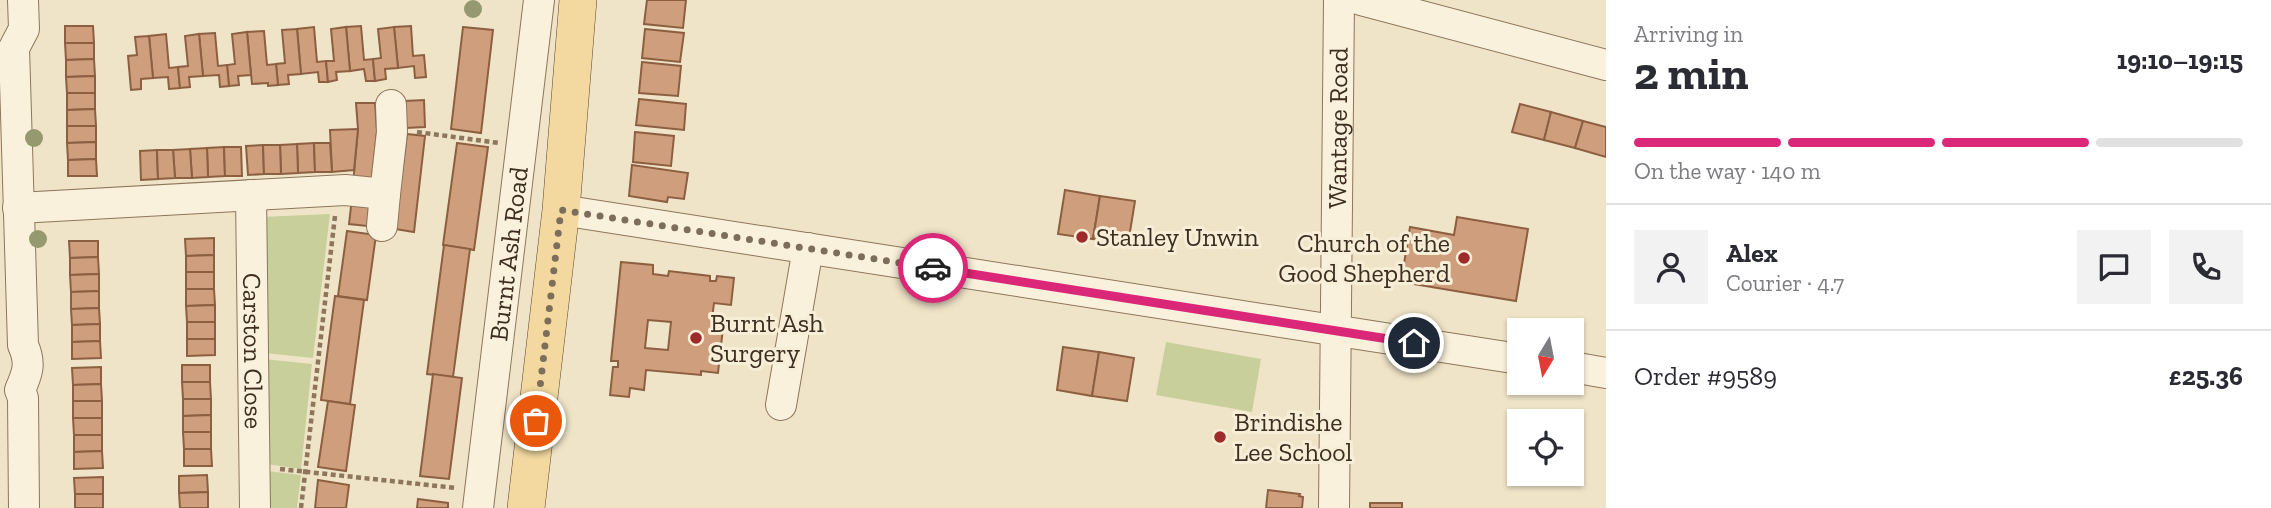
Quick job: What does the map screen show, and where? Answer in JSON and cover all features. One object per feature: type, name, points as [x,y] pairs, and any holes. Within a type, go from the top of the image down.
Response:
[{"type":"main road","name":"Burnt Ash Road","points":[[526,508],[561,210],[578,0]]},
{"type":"street","points":[[23,0],[24,29],[14,48],[23,345],[29,358],[29,370],[10,388],[23,398],[24,508]]},
{"type":"street","name":"Burnt Ash Road","points":[[479,499],[539,0]]},
{"type":"street","name":"Wantage Road","points":[[1334,508],[1339,0]]},
{"type":"street","points":[[1361,0],[1606,65]]},
{"type":"street","points":[[382,226],[391,118]]},
{"type":"street","points":[[18,208],[341,190],[385,194]]},
{"type":"street","name":"Carston Close","points":[[251,195],[255,508]]},
{"type":"street","points":[[561,210],[1507,357]]},
{"type":"street","points":[[781,405],[808,248]]},
{"type":"street","points":[[1584,369],[1606,373]]},
{"type":"path","points":[[391,118],[426,131],[521,146]]},
{"type":"path","points":[[301,508],[341,190]]},
{"type":"path","points":[[255,466],[479,499]]},
{"type":"green space","points":[[330,214],[313,358],[264,353],[261,217]]},
{"type":"green space","points":[[1166,342],[1261,359],[1252,412],[1156,395]]},
{"type":"green space","points":[[264,359],[312,364],[301,469],[266,464]]},
{"type":"green space","points":[[267,471],[301,475],[297,508],[267,508]]},
{"type":"building","points":[[647,0],[686,0],[683,28],[644,24]]},
{"type":"building","points":[[65,26],[93,26],[94,43],[65,43]]},
{"type":"building","points":[[361,26],[364,60],[373,59],[375,81],[366,81],[364,69],[350,71],[346,27]]},
{"type":"building","points":[[411,26],[413,56],[424,55],[426,77],[415,78],[414,66],[398,68],[394,27]]},
{"type":"building","points":[[314,27],[317,62],[326,61],[328,82],[319,82],[318,72],[301,74],[297,29]]},
{"type":"building","points":[[346,27],[350,71],[336,72],[337,80],[328,82],[326,61],[334,61],[331,29]]},
{"type":"building","points":[[394,27],[398,68],[385,69],[386,79],[375,81],[373,59],[381,58],[378,29]]},
{"type":"building","points":[[463,27],[493,30],[481,133],[451,129]]},
{"type":"building","points":[[297,29],[301,74],[288,75],[289,84],[278,85],[276,64],[285,63],[282,30]]},
{"type":"building","points":[[645,29],[684,33],[680,62],[642,58]]},
{"type":"building","points":[[264,31],[267,65],[276,64],[278,85],[252,84],[247,32]]},
{"type":"building","points":[[247,32],[251,75],[238,76],[239,85],[229,86],[227,65],[235,64],[232,34]]},
{"type":"building","points":[[215,33],[218,66],[227,65],[229,86],[220,87],[219,75],[203,76],[199,34]]},
{"type":"building","points":[[166,34],[169,68],[178,67],[180,88],[169,89],[168,77],[153,78],[149,36]]},
{"type":"building","points":[[199,34],[203,76],[189,77],[190,87],[180,88],[178,67],[188,66],[185,36]]},
{"type":"building","points":[[149,36],[153,78],[141,79],[141,89],[131,90],[128,56],[137,55],[135,37]]},
{"type":"building","points":[[65,43],[94,43],[94,59],[66,60]]},
{"type":"building","points":[[94,59],[95,76],[66,77],[66,60]]},
{"type":"building","points":[[642,62],[681,66],[678,96],[639,93]]},
{"type":"building","points":[[95,76],[95,93],[67,93],[66,77]]},
{"type":"building","points":[[67,93],[95,93],[95,109],[67,110]]},
{"type":"building","points":[[639,99],[686,104],[684,130],[636,125]]},
{"type":"building","points":[[424,100],[425,127],[406,128],[405,101]]},
{"type":"building","points":[[356,103],[375,103],[377,131],[371,186],[353,184],[358,129]]},
{"type":"building","points":[[1520,104],[1551,112],[1544,140],[1512,132]]},
{"type":"building","points":[[95,109],[96,126],[67,126],[67,110]]},
{"type":"building","points":[[1551,112],[1583,121],[1575,148],[1544,140]]},
{"type":"building","points":[[1583,121],[1606,127],[1606,157],[1575,148]]},
{"type":"building","points":[[67,126],[96,126],[96,142],[67,143]]},
{"type":"building","points":[[358,129],[354,170],[332,172],[330,130]]},
{"type":"building","points":[[635,132],[674,136],[671,166],[633,162]]},
{"type":"building","points":[[407,134],[425,136],[414,232],[395,229]]},
{"type":"building","points":[[96,142],[96,159],[68,160],[67,143]]},
{"type":"building","points":[[314,143],[315,172],[298,173],[297,144]]},
{"type":"building","points":[[314,143],[330,143],[332,172],[315,172]]},
{"type":"building","points":[[457,143],[488,147],[474,250],[443,245]]},
{"type":"building","points":[[297,144],[298,173],[281,174],[280,145]]},
{"type":"building","points":[[263,145],[264,174],[248,175],[246,146]]},
{"type":"building","points":[[263,145],[280,145],[281,174],[264,174]]},
{"type":"building","points":[[224,147],[225,176],[208,177],[207,148]]},
{"type":"building","points":[[224,147],[241,147],[242,176],[225,176]]},
{"type":"building","points":[[207,148],[208,177],[192,178],[190,149]]},
{"type":"building","points":[[190,149],[192,178],[175,178],[173,150]]},
{"type":"building","points":[[157,150],[158,179],[141,180],[140,151]]},
{"type":"building","points":[[157,150],[173,150],[175,178],[158,179]]},
{"type":"building","points":[[96,159],[97,176],[68,176],[68,160]]},
{"type":"building","points":[[632,165],[688,173],[684,199],[668,197],[667,202],[629,196]]},
{"type":"building","points":[[1065,190],[1100,196],[1093,239],[1058,234]]},
{"type":"building","points":[[1100,196],[1135,201],[1128,244],[1093,239]]},
{"type":"building","points":[[352,198],[370,200],[367,226],[349,224]]},
{"type":"building","name":"Church of the Good Shepherd","points":[[1457,217],[1528,229],[1516,301],[1401,282],[1410,227],[1454,235]]},
{"type":"building","points":[[347,231],[376,235],[367,300],[338,296]]},
{"type":"building","points":[[214,238],[214,255],[186,256],[185,239]]},
{"type":"building","points":[[69,241],[98,241],[98,257],[70,258]]},
{"type":"building","points":[[444,245],[470,249],[453,377],[427,374]]},
{"type":"building","points":[[214,255],[214,272],[186,272],[186,256]]},
{"type":"building","points":[[98,257],[99,274],[70,275],[70,258]]},
{"type":"building","name":"Burnt Ash Surgery","points":[[621,262],[653,265],[653,274],[668,276],[669,271],[710,276],[710,281],[716,281],[717,276],[734,278],[731,305],[714,303],[711,327],[723,328],[718,373],[701,371],[701,375],[646,370],[644,390],[630,388],[629,397],[610,395],[613,367],[618,367],[618,361],[611,361]],"holes":[[[648,320],[671,322],[668,350],[645,348]]]},
{"type":"building","points":[[186,272],[214,272],[214,289],[186,289]]},
{"type":"building","points":[[99,274],[99,291],[71,292],[70,275]]},
{"type":"building","points":[[186,289],[214,289],[215,305],[186,306]]},
{"type":"building","points":[[99,291],[99,308],[71,309],[71,292]]},
{"type":"building","points":[[335,296],[364,300],[350,404],[321,400]]},
{"type":"building","points":[[215,305],[215,322],[187,322],[186,306]]},
{"type":"building","points":[[99,308],[100,324],[72,325],[71,309]]},
{"type":"building","points":[[187,322],[215,322],[215,339],[187,339]]},
{"type":"building","points":[[100,324],[100,341],[72,342],[72,325]]},
{"type":"building","points":[[187,339],[215,339],[215,355],[187,356]]},
{"type":"building","points":[[100,341],[101,358],[72,359],[72,342]]},
{"type":"building","points":[[1063,347],[1099,352],[1092,396],[1057,390]]},
{"type":"building","points":[[1099,352],[1134,358],[1127,401],[1092,396]]},
{"type":"building","points":[[182,365],[210,365],[210,382],[182,382]]},
{"type":"building","points":[[101,367],[101,384],[73,385],[72,368]]},
{"type":"building","points":[[433,374],[462,378],[449,479],[420,476]]},
{"type":"building","points":[[182,382],[210,382],[211,399],[183,399]]},
{"type":"building","points":[[101,384],[102,401],[73,401],[73,385]]},
{"type":"building","points":[[183,399],[211,399],[211,415],[183,416]]},
{"type":"building","points":[[73,401],[102,401],[102,418],[73,418]]},
{"type":"building","points":[[328,401],[355,405],[346,471],[318,467]]},
{"type":"building","points":[[211,415],[211,432],[183,432],[183,416]]},
{"type":"building","points":[[73,418],[102,418],[102,435],[74,435]]},
{"type":"building","points":[[183,432],[211,432],[211,449],[184,449]]},
{"type":"building","points":[[74,435],[102,435],[102,451],[74,452]]},
{"type":"building","points":[[184,449],[211,449],[212,466],[184,466]]},
{"type":"building","points":[[102,451],[103,468],[74,469],[74,452]]},
{"type":"building","points":[[207,475],[208,492],[179,493],[179,476]]},
{"type":"building","points":[[103,477],[103,494],[75,494],[74,478]]},
{"type":"building","points":[[318,480],[349,485],[346,508],[315,508]]},
{"type":"building","points":[[1268,490],[1300,494],[1299,496],[1303,497],[1302,508],[1266,508]]},
{"type":"building","points":[[208,492],[208,508],[180,508],[179,493]]},
{"type":"building","points":[[75,494],[103,494],[103,508],[75,508]]},
{"type":"building","points":[[418,499],[448,503],[448,508],[417,508]]},
{"type":"building","points":[[1370,503],[1402,503],[1402,508],[1370,508]]},
{"type":"way so far","points":[[536,421],[561,210],[933,268]]},
{"type":"place","name":"Stanley Unwin","points":[[1082,237]]},
{"type":"place","name":"Church of the Good Shepherd","points":[[1464,258]]},
{"type":"place","name":"Burnt Ash Surgery","points":[[696,338]]},
{"type":"place","name":"Brindishe Lee School","points":[[1220,437]]},
{"type":"route","points":[[933,268],[1414,343]]}]
